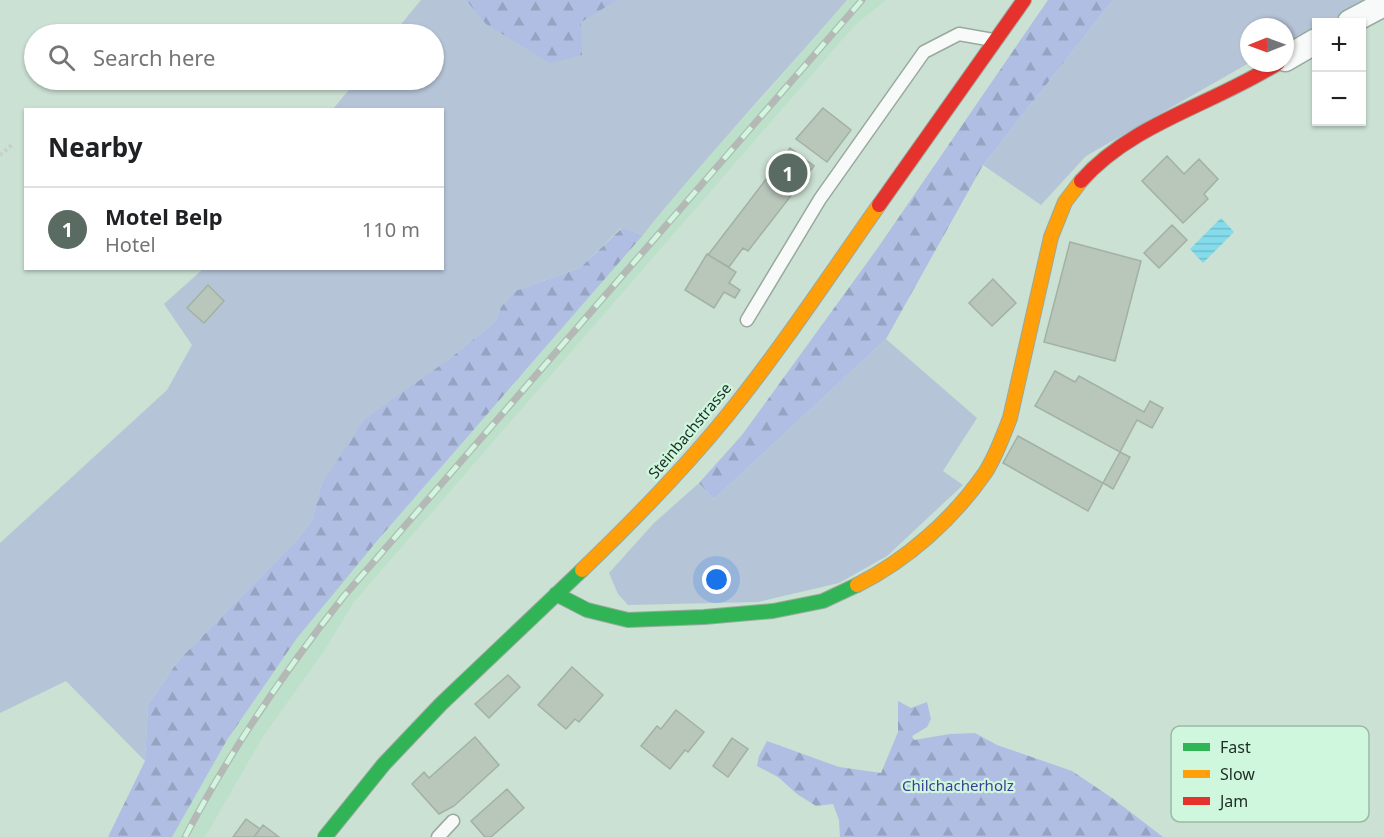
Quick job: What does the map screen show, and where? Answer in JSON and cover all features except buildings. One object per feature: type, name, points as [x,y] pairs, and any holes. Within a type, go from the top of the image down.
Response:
[{"type":"main road","name":"Steinbachstrasse","points":[[327,836],[384,764],[441,704],[662,490],[726,417],[797,322],[1024,0]]},
{"type":"main road","points":[[556,594],[587,610],[628,620],[773,611],[823,601],[853,589],[904,557],[957,506],[985,472],[1000,444],[1010,418],[1051,237],[1059,213],[1072,192],[1113,152],[1262,72]]},
{"type":"street","points":[[1358,18],[1384,4]]},
{"type":"street","points":[[1294,54],[1312,44]]},
{"type":"lane","points":[[747,320],[820,199],[924,52],[960,34],[994,41]]},
{"type":"lane","points":[[438,837],[453,821]]},
{"type":"path","points":[[0,155],[12,145]]},
{"type":"shaded area","points":[[421,0],[847,0],[643,235],[621,228],[580,268],[515,291],[501,307],[496,321],[448,360],[321,485],[312,521],[298,539],[178,661],[148,705],[145,761],[66,681],[0,713],[0,543],[167,390],[192,345],[164,304],[202,270],[444,270],[444,108],[334,108],[349,90],[444,90],[444,24],[401,24]]},
{"type":"shaded area","points":[[847,0],[886,0],[855,25],[353,603],[324,651],[262,738],[205,837],[172,837],[227,740],[297,638],[336,589],[643,235],[699,166]]},
{"type":"shaded area","points":[[1113,0],[1376,0],[1345,18],[1312,18],[1312,38],[1294,49],[1294,18],[1240,18],[1240,68],[1086,156],[1041,205],[983,165]]},
{"type":"shaded area","points":[[1221,218],[1234,232],[1203,263],[1190,249]]},
{"type":"shaded area","points":[[886,339],[977,418],[943,471],[963,485],[887,556],[839,583],[758,602],[628,605],[618,594],[609,573],[654,523],[699,483],[714,499]]},
{"type":"green space","points":[[466,0],[617,0],[581,22],[582,55],[550,63],[486,24]]},
{"type":"green space","points":[[1048,0],[1113,0],[983,165],[886,339],[714,499],[699,483],[742,435],[877,249]]},
{"type":"green space","points":[[622,228],[643,235],[377,541],[297,638],[227,740],[172,837],[108,837],[145,761],[148,705],[178,661],[298,539],[312,521],[321,485],[365,419],[448,360],[496,321],[501,307],[515,291],[580,268]]},
{"type":"green space","name":"Chilchacherholz","points":[[898,701],[911,708],[927,702],[931,719],[927,727],[912,736],[914,740],[950,734],[975,733],[997,745],[1072,771],[1163,837],[840,837],[839,820],[833,804],[816,806],[797,794],[778,777],[757,766],[759,756],[767,741],[839,767],[881,773],[898,732]]},
{"type":"railway","points":[[185,837],[220,774],[259,713],[344,596],[862,0]]},
{"type":"traffic: fast","points":[[325,837],[384,764],[441,704],[582,570]]},
{"type":"traffic: fast","points":[[556,594],[587,610],[628,620],[773,611],[823,601],[857,585]]},
{"type":"traffic: slow","points":[[857,585],[894,563],[928,537],[959,506],[989,466],[1010,418],[1051,237],[1065,202],[1081,181]]},
{"type":"traffic: slow","points":[[582,570],[656,496],[726,417],[785,339],[879,205]]},
{"type":"traffic: jam","points":[[879,205],[1024,0]]},
{"type":"traffic: jam","points":[[1081,181],[1101,161],[1124,144],[1262,72]]},
{"type":"place","name":"Motel Belp","points":[[788,173]]}]
